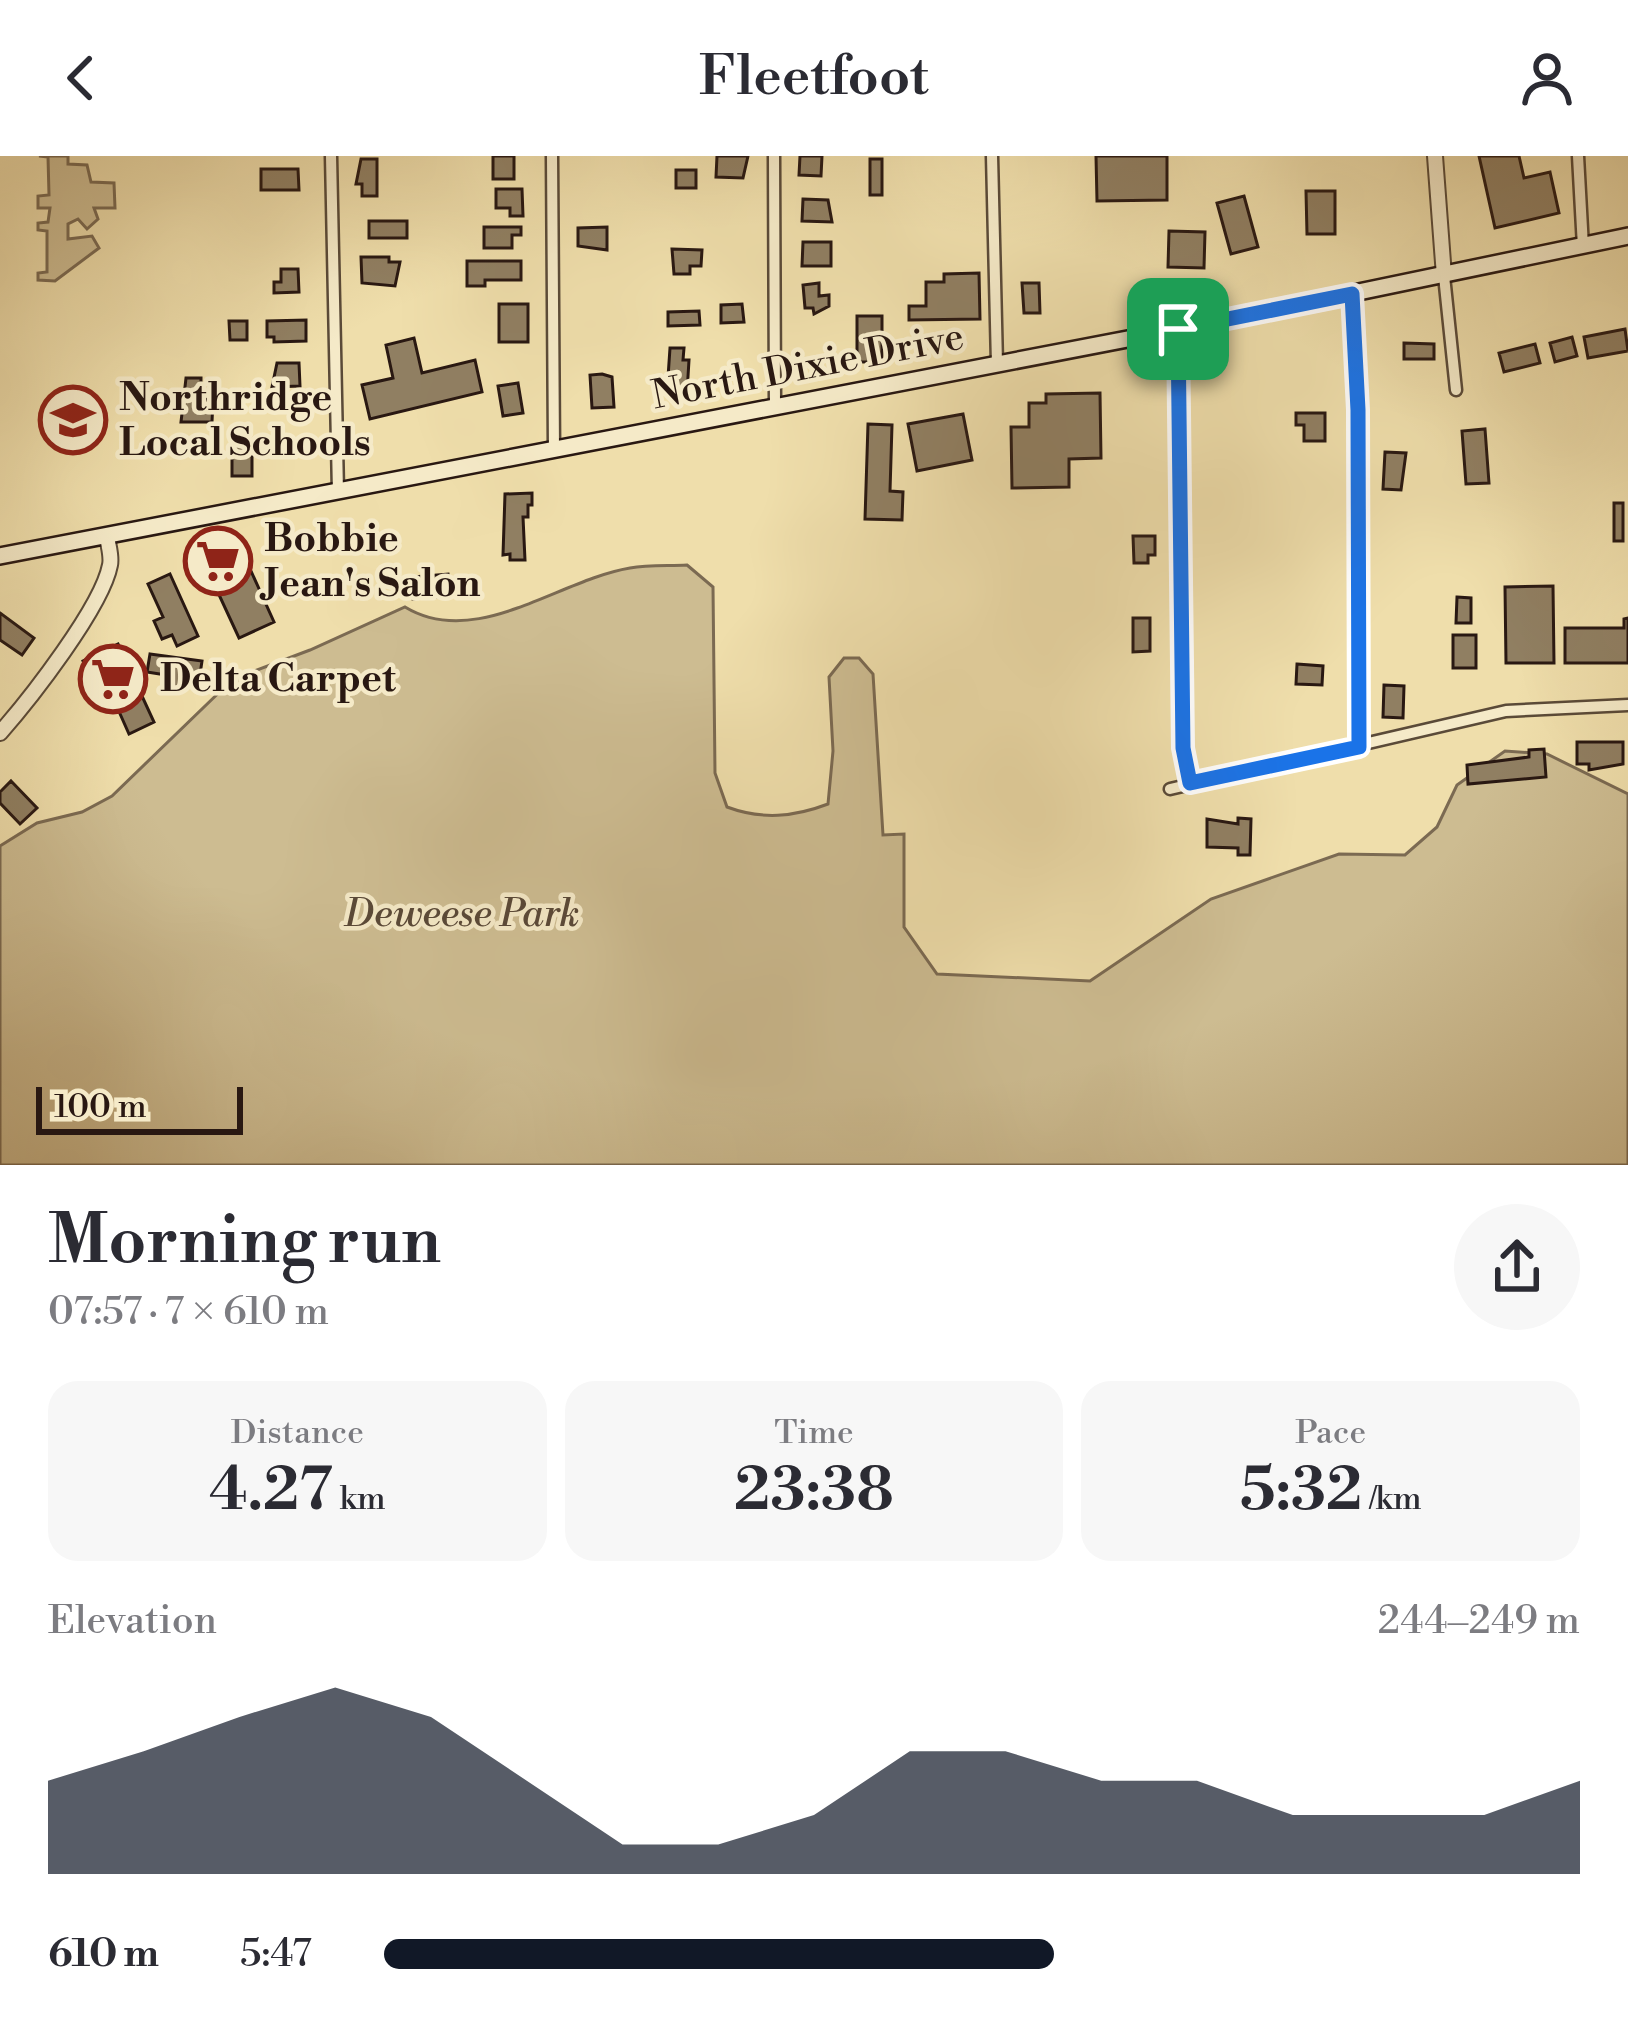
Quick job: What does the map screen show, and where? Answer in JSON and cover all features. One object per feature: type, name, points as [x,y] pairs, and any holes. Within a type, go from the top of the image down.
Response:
[{"type":"main road","name":"North Dixie Drive","points":[[0,556],[1178,329],[1628,236]]},
{"type":"street","points":[[332,156],[332,379],[338,492]]},
{"type":"street","points":[[552,156],[554,450]]},
{"type":"street","points":[[774,156],[775,407]]},
{"type":"street","points":[[992,156],[997,364]]},
{"type":"street","points":[[1435,156],[1456,390]]},
{"type":"street","points":[[1578,156],[1583,248]]},
{"type":"street","points":[[1352,294],[1358,410],[1359,747]]},
{"type":"street","points":[[1178,329],[1183,748],[1190,783]]},
{"type":"street","points":[[0,733],[50,669],[98,592],[111,560],[107,536]]},
{"type":"street","points":[[1169,789],[1506,711],[1628,705]]},
{"type":"green space","points":[[39,156],[68,156],[68,164],[87,165],[91,182],[114,183],[115,208],[94,208],[98,219],[87,229],[78,219],[68,224],[68,239],[92,236],[99,248],[55,281],[38,280],[38,273],[47,272],[47,231],[38,230],[38,223],[48,222],[50,208],[38,208],[38,196],[49,195],[48,157]]},
{"type":"green space","name":"Deweese Park","points":[[687,565],[713,587],[715,773],[727,807],[778,815],[828,804],[833,751],[829,677],[844,658],[859,658],[873,674],[883,835],[904,834],[904,927],[937,974],[1090,981],[1211,899],[1339,854],[1405,855],[1437,827],[1457,785],[1505,751],[1547,754],[1628,794],[1628,1165],[0,1165],[0,846],[37,823],[82,812],[112,796],[233,679],[405,607],[432,618],[488,617],[603,575],[637,567]]},
{"type":"building","points":[[493,156],[514,156],[514,179],[493,179]]},
{"type":"building","points":[[717,156],[748,156],[743,178],[716,177]]},
{"type":"building","points":[[800,156],[822,156],[821,176],[799,175]]},
{"type":"building","points":[[1096,156],[1167,156],[1167,200],[1097,201]]},
{"type":"building","points":[[1479,156],[1519,156],[1524,178],[1550,172],[1559,213],[1495,228]]},
{"type":"building","points":[[361,159],[377,159],[377,196],[362,196],[362,184],[356,184]]},
{"type":"building","points":[[870,159],[882,159],[882,195],[870,195]]},
{"type":"building","points":[[261,169],[298,169],[299,190],[261,190]]},
{"type":"building","points":[[676,170],[696,170],[696,188],[676,188]]},
{"type":"building","points":[[496,189],[522,189],[523,216],[510,216],[510,208],[496,208]]},
{"type":"building","points":[[1306,191],[1335,191],[1335,234],[1307,234]]},
{"type":"building","points":[[1244,196],[1258,247],[1231,254],[1217,203]]},
{"type":"building","points":[[803,199],[828,200],[832,222],[802,221]]},
{"type":"building","points":[[369,221],[407,221],[407,238],[369,238]]},
{"type":"building","points":[[484,227],[521,227],[521,235],[512,235],[512,248],[484,248]]},
{"type":"building","points":[[607,227],[607,250],[578,246],[578,228]]},
{"type":"building","points":[[1169,231],[1205,232],[1204,268],[1168,267]]},
{"type":"building","points":[[803,242],[831,242],[831,266],[802,266]]},
{"type":"building","points":[[672,249],[702,250],[701,266],[690,266],[690,274],[674,274]]},
{"type":"building","points":[[361,257],[400,262],[395,286],[362,283]]},
{"type":"building","points":[[467,261],[521,261],[521,280],[485,280],[485,286],[467,286]]},
{"type":"building","points":[[281,269],[298,269],[299,292],[274,293],[274,282],[281,282]]},
{"type":"building","points":[[979,273],[980,319],[909,320],[909,306],[926,306],[926,282],[944,282],[944,274]]},
{"type":"building","points":[[819,283],[819,296],[829,295],[829,306],[814,314],[813,308],[805,308],[803,285]]},
{"type":"building","points":[[1022,283],[1039,283],[1040,313],[1024,313]]},
{"type":"building","points":[[499,304],[528,304],[528,342],[499,342]]},
{"type":"building","points":[[742,304],[744,322],[721,323],[721,305]]},
{"type":"building","points":[[699,311],[700,325],[668,326],[668,312]]},
{"type":"building","points":[[857,316],[882,316],[882,362],[857,362]]},
{"type":"building","points":[[306,320],[306,341],[274,342],[274,337],[267,337],[267,321]]},
{"type":"building","points":[[229,321],[247,321],[247,340],[230,340]]},
{"type":"building","points":[[1625,329],[1628,351],[1588,358],[1584,337]]},
{"type":"building","points":[[1572,337],[1577,356],[1555,362],[1550,343]]},
{"type":"building","points":[[414,338],[422,373],[475,360],[482,392],[370,419],[362,385],[393,378],[386,345]]},
{"type":"building","points":[[1404,343],[1434,344],[1434,359],[1404,359]]},
{"type":"building","points":[[1535,344],[1540,363],[1504,372],[1499,353]]},
{"type":"building","points":[[670,348],[684,348],[683,360],[689,360],[687,393],[667,392]]},
{"type":"building","points":[[277,363],[299,363],[300,386],[272,387]]},
{"type":"building","points":[[590,375],[612,377],[614,407],[592,408]]},
{"type":"building","points":[[186,378],[201,378],[201,399],[213,399],[212,422],[181,422]]},
{"type":"building","points":[[518,383],[523,413],[503,416],[498,386]]},
{"type":"building","points":[[1100,393],[1101,458],[1069,459],[1069,487],[1012,488],[1011,427],[1029,427],[1029,403],[1046,403],[1046,394]]},
{"type":"building","points":[[1296,413],[1325,413],[1325,441],[1304,441],[1304,425],[1296,425]]},
{"type":"building","points":[[963,414],[972,460],[917,471],[908,424]]},
{"type":"building","points":[[868,424],[892,425],[890,491],[903,492],[902,520],[865,519]]},
{"type":"building","points":[[1485,429],[1489,483],[1466,484],[1462,431]]},
{"type":"building","points":[[232,444],[252,445],[252,476],[232,476]]},
{"type":"building","points":[[1385,452],[1406,453],[1401,490],[1383,489]]},
{"type":"building","points":[[532,493],[528,517],[523,517],[525,560],[510,560],[510,554],[503,555],[505,494]]},
{"type":"building","points":[[1614,503],[1623,503],[1623,541],[1614,541]]},
{"type":"building","points":[[1133,536],[1155,536],[1155,555],[1148,555],[1148,563],[1134,563]]},
{"type":"building","points":[[220,550],[229,568],[246,560],[274,622],[239,638],[202,558]]},
{"type":"building","points":[[170,574],[198,636],[177,646],[172,635],[162,639],[154,621],[163,617],[148,584]]},
{"type":"building","points":[[448,574],[450,596],[413,599],[411,577]]},
{"type":"building","points":[[1553,586],[1554,663],[1506,663],[1505,587]]},
{"type":"building","points":[[1457,597],[1471,598],[1471,623],[1456,623]]},
{"type":"building","points":[[0,613],[34,638],[22,655],[0,640]]},
{"type":"building","points":[[1133,618],[1150,618],[1150,651],[1133,652]]},
{"type":"building","points":[[1628,618],[1628,663],[1565,663],[1565,628],[1624,628]]},
{"type":"building","points":[[1453,635],[1476,635],[1476,668],[1453,668]]},
{"type":"building","name":"Delta Carpet","points":[[118,644],[154,722],[129,734],[113,698],[103,703],[83,661]]},
{"type":"building","points":[[150,654],[202,661],[199,681],[182,678],[180,688],[164,686],[166,675],[147,672]]},
{"type":"building","points":[[1297,664],[1323,666],[1322,685],[1296,684]]},
{"type":"building","points":[[1384,685],[1404,686],[1403,718],[1383,717]]},
{"type":"building","points":[[1577,742],[1623,742],[1623,764],[1589,770],[1589,764],[1577,764]]},
{"type":"building","points":[[1544,749],[1546,777],[1468,784],[1467,765],[1529,757],[1529,750]]},
{"type":"building","points":[[11,781],[37,808],[20,824],[0,803],[0,792]]},
{"type":"building","points":[[1238,818],[1251,819],[1250,855],[1238,855],[1238,848],[1207,847],[1207,819],[1238,824]]},
{"type":"place","name":"Northridge Local Schools","points":[[73,420]]},
{"type":"place","name":"Bobbie Jean's Salon","points":[[218,561]]},
{"type":"place","name":"Delta Carpet","points":[[113,679]]},
{"type":"route","points":[[1352,294],[1358,410],[1359,747],[1190,783],[1183,748],[1178,329],[1352,294]]}]
